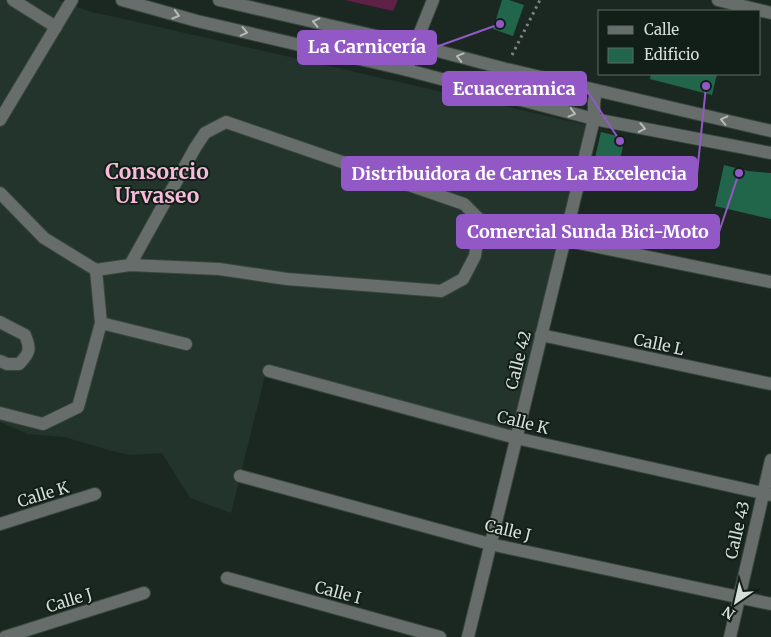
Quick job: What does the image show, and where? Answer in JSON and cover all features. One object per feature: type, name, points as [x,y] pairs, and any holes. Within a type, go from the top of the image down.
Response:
[{"type":"street","points":[[13,0],[56,27]]},
{"type":"street","points":[[0,120],[72,0]]},
{"type":"street","points":[[122,0],[197,21],[407,70],[594,119],[771,153]]},
{"type":"street","points":[[219,0],[771,131]]},
{"type":"street","points":[[407,70],[433,0]]},
{"type":"street","points":[[718,0],[759,10]]},
{"type":"street","name":"Calle 42","points":[[468,637],[594,119],[596,91]]},
{"type":"street","points":[[130,265],[205,133],[226,122],[464,204],[480,220],[530,229],[564,240],[771,282]]},
{"type":"street","points":[[0,193],[44,238],[96,270],[130,265],[219,269],[287,279],[442,291],[462,279],[475,256],[480,220]]},
{"type":"street","points":[[0,413],[43,424],[78,406],[101,323],[96,270]]},
{"type":"street","points":[[0,322],[25,335],[29,345],[28,356],[18,364],[7,364],[0,361]]},
{"type":"street","points":[[101,323],[186,344]]},
{"type":"street","name":"Calle L","points":[[541,335],[771,384]]},
{"type":"street","name":"Calle K","points":[[269,371],[516,438],[767,494]]},
{"type":"street","name":"Calle 43","points":[[730,637],[738,598],[767,494],[771,460]]},
{"type":"street","name":"Calle J","points":[[240,476],[490,544],[771,604]]},
{"type":"street","name":"Calle K","points":[[0,524],[95,494]]},
{"type":"street","name":"Calle I","points":[[227,578],[440,637]]},
{"type":"street","name":"Calle J","points":[[5,637],[144,593]]},
{"type":"path","points":[[506,69],[540,0]]},
{"type":"shaded area","name":"Consorcio Urvaseo","points":[[0,0],[58,0],[91,12],[586,125],[511,432],[267,368],[231,513],[190,498],[162,453],[130,455],[64,437],[28,434],[0,422]]},
{"type":"shaded area","points":[[345,0],[398,0],[393,11]]},
{"type":"building","points":[[502,0],[509,0],[524,5],[513,36],[493,29]]},
{"type":"building","points":[[651,75],[717,75],[712,95],[650,79]]},
{"type":"building","points":[[601,132],[625,138],[615,181],[591,175]]},
{"type":"building","points":[[724,165],[748,171],[771,173],[771,219],[715,206]]},
{"type":"place","name":"La Carnicería","points":[[500,24]]},
{"type":"place","name":"Distribuidora de Carnes La Excelencia","points":[[706,86]]},
{"type":"place","name":"Ecuaceramica","points":[[620,141]]},
{"type":"place","name":"Comercial Sunda Bici-Moto","points":[[739,173]]},
{"type":"district","name":"Consorcio Urvaseo","points":[[157,184]]}]
